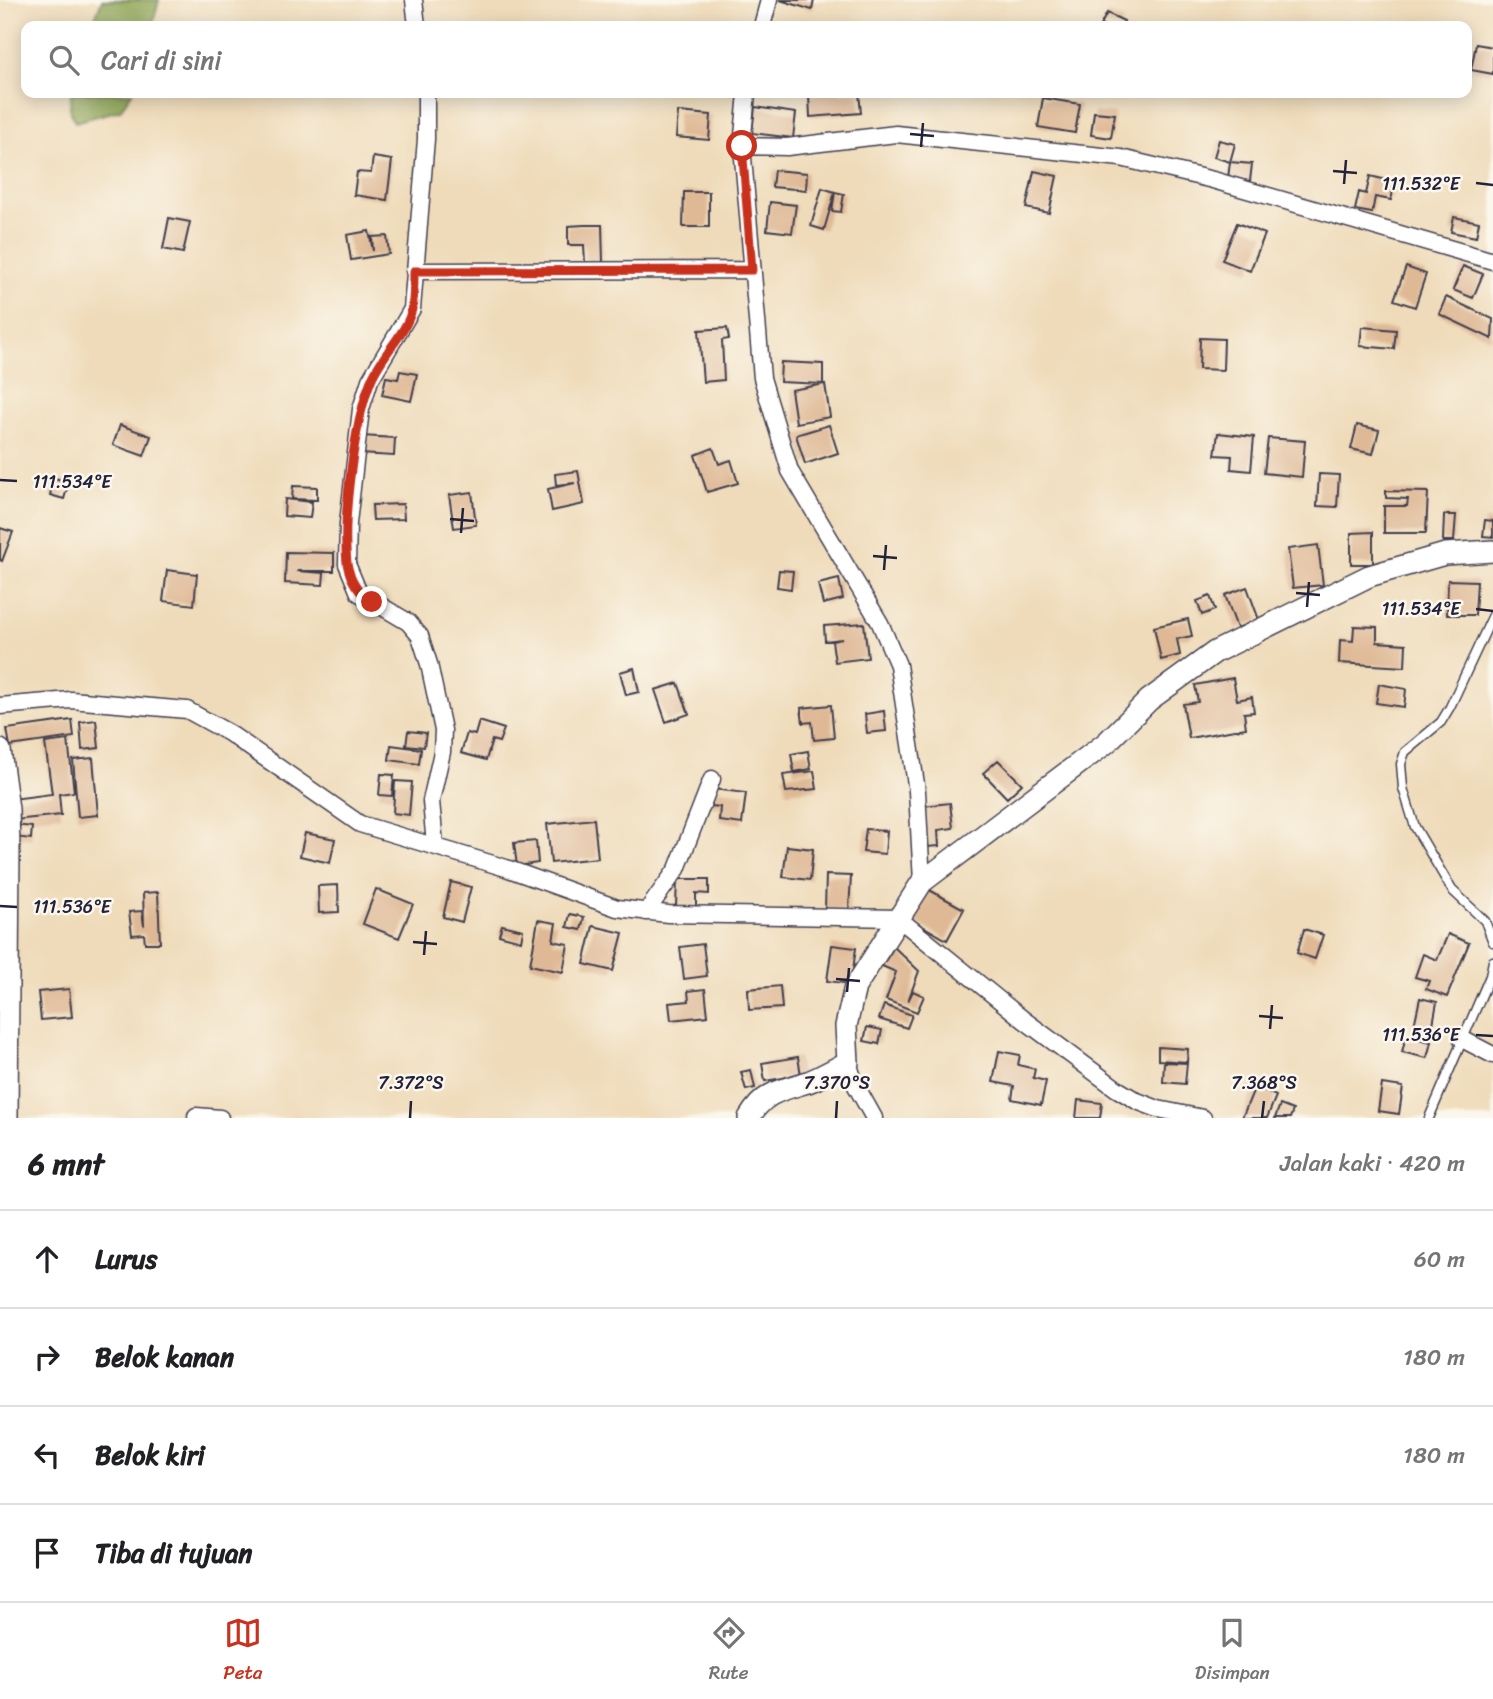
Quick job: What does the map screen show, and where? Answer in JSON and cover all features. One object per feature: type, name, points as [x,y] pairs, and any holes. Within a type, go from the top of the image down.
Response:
[{"type":"street","points":[[414,0],[416,21]]},
{"type":"street","points":[[763,21],[769,0]]},
{"type":"street","points":[[426,98],[409,317],[370,380],[361,410],[348,523],[347,564],[359,593],[408,622],[420,636],[429,664],[443,730],[442,752],[431,801],[435,845]]},
{"type":"street","points":[[747,98],[742,146],[762,378],[790,471],[880,622],[898,665],[917,791],[922,881]]},
{"type":"street","points":[[742,146],[787,147],[896,134],[1095,154],[1213,180],[1493,261]]},
{"type":"street","points":[[414,271],[752,270]]},
{"type":"street","points":[[874,1118],[848,1062],[846,1026],[855,987],[922,881],[1106,743],[1149,700],[1215,652],[1369,576],[1445,555],[1493,551]]},
{"type":"street","points":[[0,706],[71,700],[187,710],[229,733],[360,824],[435,845],[597,902],[646,912],[898,918],[1024,1020],[1117,1089],[1158,1109],[1203,1118]]},
{"type":"street","points":[[0,750],[8,809],[9,848],[7,1118]]},
{"type":"street","points":[[646,912],[677,869],[712,779]]},
{"type":"street","points":[[1462,1039],[1493,1055]]},
{"type":"street","points":[[749,1118],[765,1097],[776,1090],[810,1081],[848,1062]]},
{"type":"street","points":[[196,1115],[220,1118]]},
{"type":"lane","points":[[1493,615],[1450,708],[1427,736],[1405,752],[1401,764],[1403,788],[1415,827],[1452,890],[1485,921],[1493,942]]},
{"type":"lane","points":[[1429,1118],[1493,961]]},
{"type":"green space","points":[[102,0],[159,0],[153,21],[94,21]]},
{"type":"green space","points":[[71,98],[128,98],[120,110],[75,122],[70,110]]},
{"type":"building","points":[[780,0],[814,0],[812,10]]},
{"type":"building","points":[[1107,13],[1124,21],[1103,21]]},
{"type":"building","points":[[1476,44],[1493,47],[1493,74],[1472,70]]},
{"type":"building","points":[[809,98],[860,98],[861,113],[810,117]]},
{"type":"building","points":[[1043,98],[1080,104],[1075,133],[1038,127]]},
{"type":"building","points":[[755,107],[796,113],[793,138],[752,133]]},
{"type":"building","points":[[678,112],[711,115],[709,140],[676,137]]},
{"type":"building","points":[[1094,112],[1115,114],[1111,138],[1091,135]]},
{"type":"building","points":[[1219,140],[1235,144],[1230,162],[1214,157]]},
{"type":"building","points":[[373,157],[392,160],[387,200],[354,195],[357,172],[371,173]]},
{"type":"building","points":[[1230,162],[1252,164],[1250,181],[1228,178]]},
{"type":"building","points":[[774,170],[807,173],[806,190],[772,187]]},
{"type":"building","points":[[1034,171],[1057,176],[1049,213],[1026,208]]},
{"type":"building","points":[[1370,176],[1395,182],[1391,200],[1375,197],[1372,213],[1355,210],[1359,192],[1366,194]]},
{"type":"building","points":[[822,188],[835,192],[824,230],[811,226]]},
{"type":"building","points":[[684,192],[709,192],[709,227],[683,227]]},
{"type":"building","points":[[835,192],[844,194],[841,212],[832,211]]},
{"type":"building","points":[[770,202],[796,205],[792,233],[767,230]]},
{"type":"building","points":[[1454,217],[1479,222],[1476,237],[1451,232]]},
{"type":"building","points":[[169,218],[190,222],[183,253],[163,249]]},
{"type":"building","points":[[1237,223],[1265,234],[1250,271],[1222,260]]},
{"type":"building","points":[[602,225],[603,262],[585,262],[584,245],[568,245],[568,226]]},
{"type":"building","points":[[369,231],[373,251],[372,237],[387,236],[389,254],[351,260],[347,235]]},
{"type":"building","points":[[1463,266],[1483,274],[1473,298],[1453,290]]},
{"type":"building","points":[[1406,267],[1426,274],[1415,307],[1394,300]]},
{"type":"building","points":[[1446,297],[1493,319],[1492,339],[1439,314]]},
{"type":"building","points":[[1362,327],[1396,330],[1394,349],[1360,346]]},
{"type":"building","points":[[727,328],[729,339],[722,340],[724,380],[703,382],[699,330]]},
{"type":"building","points":[[1200,338],[1224,339],[1223,370],[1199,369]]},
{"type":"building","points":[[781,362],[823,364],[823,384],[780,382]]},
{"type":"building","points":[[400,371],[417,374],[411,401],[382,395],[386,377],[398,379]]},
{"type":"building","points":[[825,384],[830,417],[796,423],[791,390]]},
{"type":"building","points":[[120,425],[151,436],[144,456],[113,445]]},
{"type":"building","points":[[829,425],[838,453],[805,464],[796,435]]},
{"type":"building","points":[[1357,425],[1379,430],[1373,454],[1351,449]]},
{"type":"building","points":[[1218,433],[1254,437],[1251,471],[1231,469],[1232,456],[1215,455]]},
{"type":"building","points":[[361,436],[395,438],[394,456],[360,454]]},
{"type":"building","points":[[1268,438],[1305,441],[1302,477],[1264,473]]},
{"type":"building","points":[[713,448],[719,464],[731,460],[738,483],[707,492],[695,455]]},
{"type":"building","points":[[578,471],[584,504],[552,511],[548,489],[575,483],[556,485],[555,474]]},
{"type":"building","points":[[1319,474],[1339,475],[1337,507],[1317,506]]},
{"type":"building","points":[[54,478],[69,482],[64,499],[50,495]]},
{"type":"building","points":[[293,486],[317,487],[317,500],[292,499]]},
{"type":"building","points":[[1386,491],[1428,492],[1426,533],[1384,533],[1384,506],[1407,506],[1408,499],[1386,498]]},
{"type":"building","points":[[472,492],[476,525],[454,528],[449,495]]},
{"type":"building","points":[[285,499],[312,502],[310,518],[284,516]]},
{"type":"building","points":[[403,504],[404,519],[373,520],[372,505]]},
{"type":"building","points":[[1444,515],[1456,515],[1454,541],[1443,541]]},
{"type":"building","points":[[1485,520],[1493,521],[1493,537],[1483,536]]},
{"type":"building","points":[[0,528],[13,532],[2,561],[0,560]]},
{"type":"building","points":[[1373,532],[1373,564],[1351,564],[1351,533]]},
{"type":"building","points":[[1318,545],[1323,585],[1293,588],[1288,549]]},
{"type":"building","points":[[286,552],[334,553],[334,571],[297,571],[324,573],[323,585],[285,583]]},
{"type":"building","points":[[167,570],[197,574],[194,605],[163,601]]},
{"type":"building","points":[[779,570],[793,571],[791,589],[777,587]]},
{"type":"building","points":[[839,579],[843,599],[823,604],[818,584]]},
{"type":"building","points":[[1448,580],[1477,581],[1475,615],[1447,615]]},
{"type":"building","points":[[1247,587],[1259,620],[1237,628],[1225,595]]},
{"type":"building","points":[[1210,596],[1215,610],[1202,615],[1197,601]]},
{"type":"building","points":[[1188,619],[1192,636],[1177,639],[1180,655],[1161,660],[1154,627]]},
{"type":"building","points":[[864,623],[868,658],[835,662],[832,641],[842,639],[825,641],[824,626]]},
{"type":"building","points":[[1354,626],[1377,627],[1377,642],[1406,644],[1405,667],[1339,663],[1340,640],[1353,641]]},
{"type":"building","points":[[634,668],[639,692],[626,695],[620,672]]},
{"type":"building","points":[[1233,678],[1237,700],[1252,697],[1254,712],[1244,713],[1246,728],[1189,738],[1183,704],[1198,702],[1195,685]]},
{"type":"building","points":[[678,683],[689,714],[666,722],[655,690]]},
{"type":"building","points":[[1379,684],[1406,689],[1404,707],[1376,703]]},
{"type":"building","points":[[831,705],[834,738],[814,740],[812,722],[803,723],[801,708]]},
{"type":"building","points":[[884,711],[886,731],[867,733],[865,714]]},
{"type":"building","points":[[72,720],[74,737],[10,746],[7,729]]},
{"type":"building","points":[[96,720],[99,748],[82,750],[80,722]]},
{"type":"building","points":[[479,721],[504,729],[499,742],[492,740],[486,760],[461,753],[467,733],[475,735]]},
{"type":"building","points":[[408,731],[426,733],[424,747],[406,745]]},
{"type":"building","points":[[68,740],[74,792],[59,794],[61,815],[15,820],[12,799],[52,794],[45,743]]},
{"type":"building","points":[[391,745],[421,749],[419,764],[389,760]]},
{"type":"building","points":[[808,751],[811,769],[794,772],[791,754]]},
{"type":"building","points":[[93,758],[98,815],[78,817],[73,760]]},
{"type":"building","points":[[998,760],[1022,784],[1007,798],[983,773]]},
{"type":"building","points":[[814,771],[817,789],[786,792],[783,775]]},
{"type":"building","points":[[381,774],[394,775],[392,796],[379,795]]},
{"type":"building","points":[[395,781],[412,782],[409,815],[393,813]]},
{"type":"building","points":[[713,789],[746,793],[742,824],[719,821],[720,807],[711,806]]},
{"type":"building","points":[[950,803],[953,828],[938,830],[939,846],[927,847],[923,806]]},
{"type":"building","points":[[594,819],[598,858],[551,863],[547,824]]},
{"type":"building","points":[[16,825],[32,827],[31,839],[14,837]]},
{"type":"building","points":[[866,829],[887,831],[885,854],[863,852]]},
{"type":"building","points":[[305,833],[335,839],[330,863],[300,856]]},
{"type":"building","points":[[536,841],[538,863],[517,866],[514,843]]},
{"type":"building","points":[[787,846],[813,849],[810,880],[783,877]]},
{"type":"building","points":[[826,875],[851,876],[849,910],[825,909]]},
{"type":"building","points":[[677,879],[709,879],[709,894],[696,893],[696,906],[676,906]]},
{"type":"building","points":[[451,882],[471,887],[462,922],[443,917]]},
{"type":"building","points":[[338,885],[339,912],[319,913],[318,886]]},
{"type":"building","points":[[924,887],[964,909],[947,940],[907,917]]},
{"type":"building","points":[[376,889],[413,904],[399,938],[363,924]]},
{"type":"building","points":[[158,892],[160,943],[145,943],[144,934],[132,935],[129,912],[142,911],[144,926],[143,893]]},
{"type":"building","points":[[570,914],[584,917],[581,930],[567,927]]},
{"type":"building","points":[[538,920],[556,923],[553,941],[568,944],[563,972],[530,965]]},
{"type":"building","points":[[502,925],[523,930],[521,941],[499,935]]},
{"type":"building","points":[[593,926],[623,933],[613,971],[584,964]]},
{"type":"building","points":[[1304,929],[1323,935],[1315,959],[1297,953]]},
{"type":"building","points":[[1448,934],[1469,943],[1447,997],[1426,989],[1429,981],[1415,977],[1423,954],[1437,960]]},
{"type":"building","points":[[703,944],[707,976],[684,979],[680,947]]},
{"type":"building","points":[[832,945],[856,948],[851,984],[827,981]]},
{"type":"building","points":[[894,947],[919,971],[908,1001],[913,991],[924,996],[917,1012],[886,1000],[896,972],[882,966]]},
{"type":"building","points":[[780,986],[782,1008],[749,1010],[748,989]]},
{"type":"building","points":[[69,989],[72,1017],[41,1020],[38,992]]},
{"type":"building","points":[[705,989],[708,1016],[671,1020],[669,1003],[689,1001],[688,991]]},
{"type":"building","points":[[1420,998],[1437,1002],[1432,1030],[1414,1026]]},
{"type":"building","points":[[884,1005],[912,1015],[907,1028],[879,1019]]},
{"type":"building","points":[[867,1027],[882,1030],[879,1044],[864,1041]]},
{"type":"building","points":[[1406,1036],[1431,1042],[1427,1058],[1402,1052]]},
{"type":"building","points":[[1158,1047],[1188,1049],[1187,1062],[1158,1060]]},
{"type":"building","points":[[999,1051],[1020,1055],[1018,1065],[1035,1069],[1033,1078],[1046,1081],[1041,1105],[1012,1099],[1014,1086],[993,1082]]},
{"type":"building","points":[[798,1057],[801,1075],[765,1081],[762,1063]]},
{"type":"building","points":[[1164,1062],[1187,1063],[1185,1084],[1163,1082]]},
{"type":"building","points":[[751,1070],[755,1088],[746,1090],[741,1072]]},
{"type":"building","points":[[1382,1084],[1403,1087],[1399,1114],[1378,1111]]},
{"type":"building","points":[[1255,1086],[1276,1096],[1267,1118],[1242,1118]]},
{"type":"building","points":[[1078,1100],[1102,1103],[1100,1118],[1076,1118]]},
{"type":"building","points":[[1280,1105],[1293,1110],[1290,1118],[1275,1118]]},
{"type":"route","points":[[372,602],[359,593],[347,564],[354,461],[361,410],[370,380],[412,309],[414,271],[752,270],[742,146]]}]
